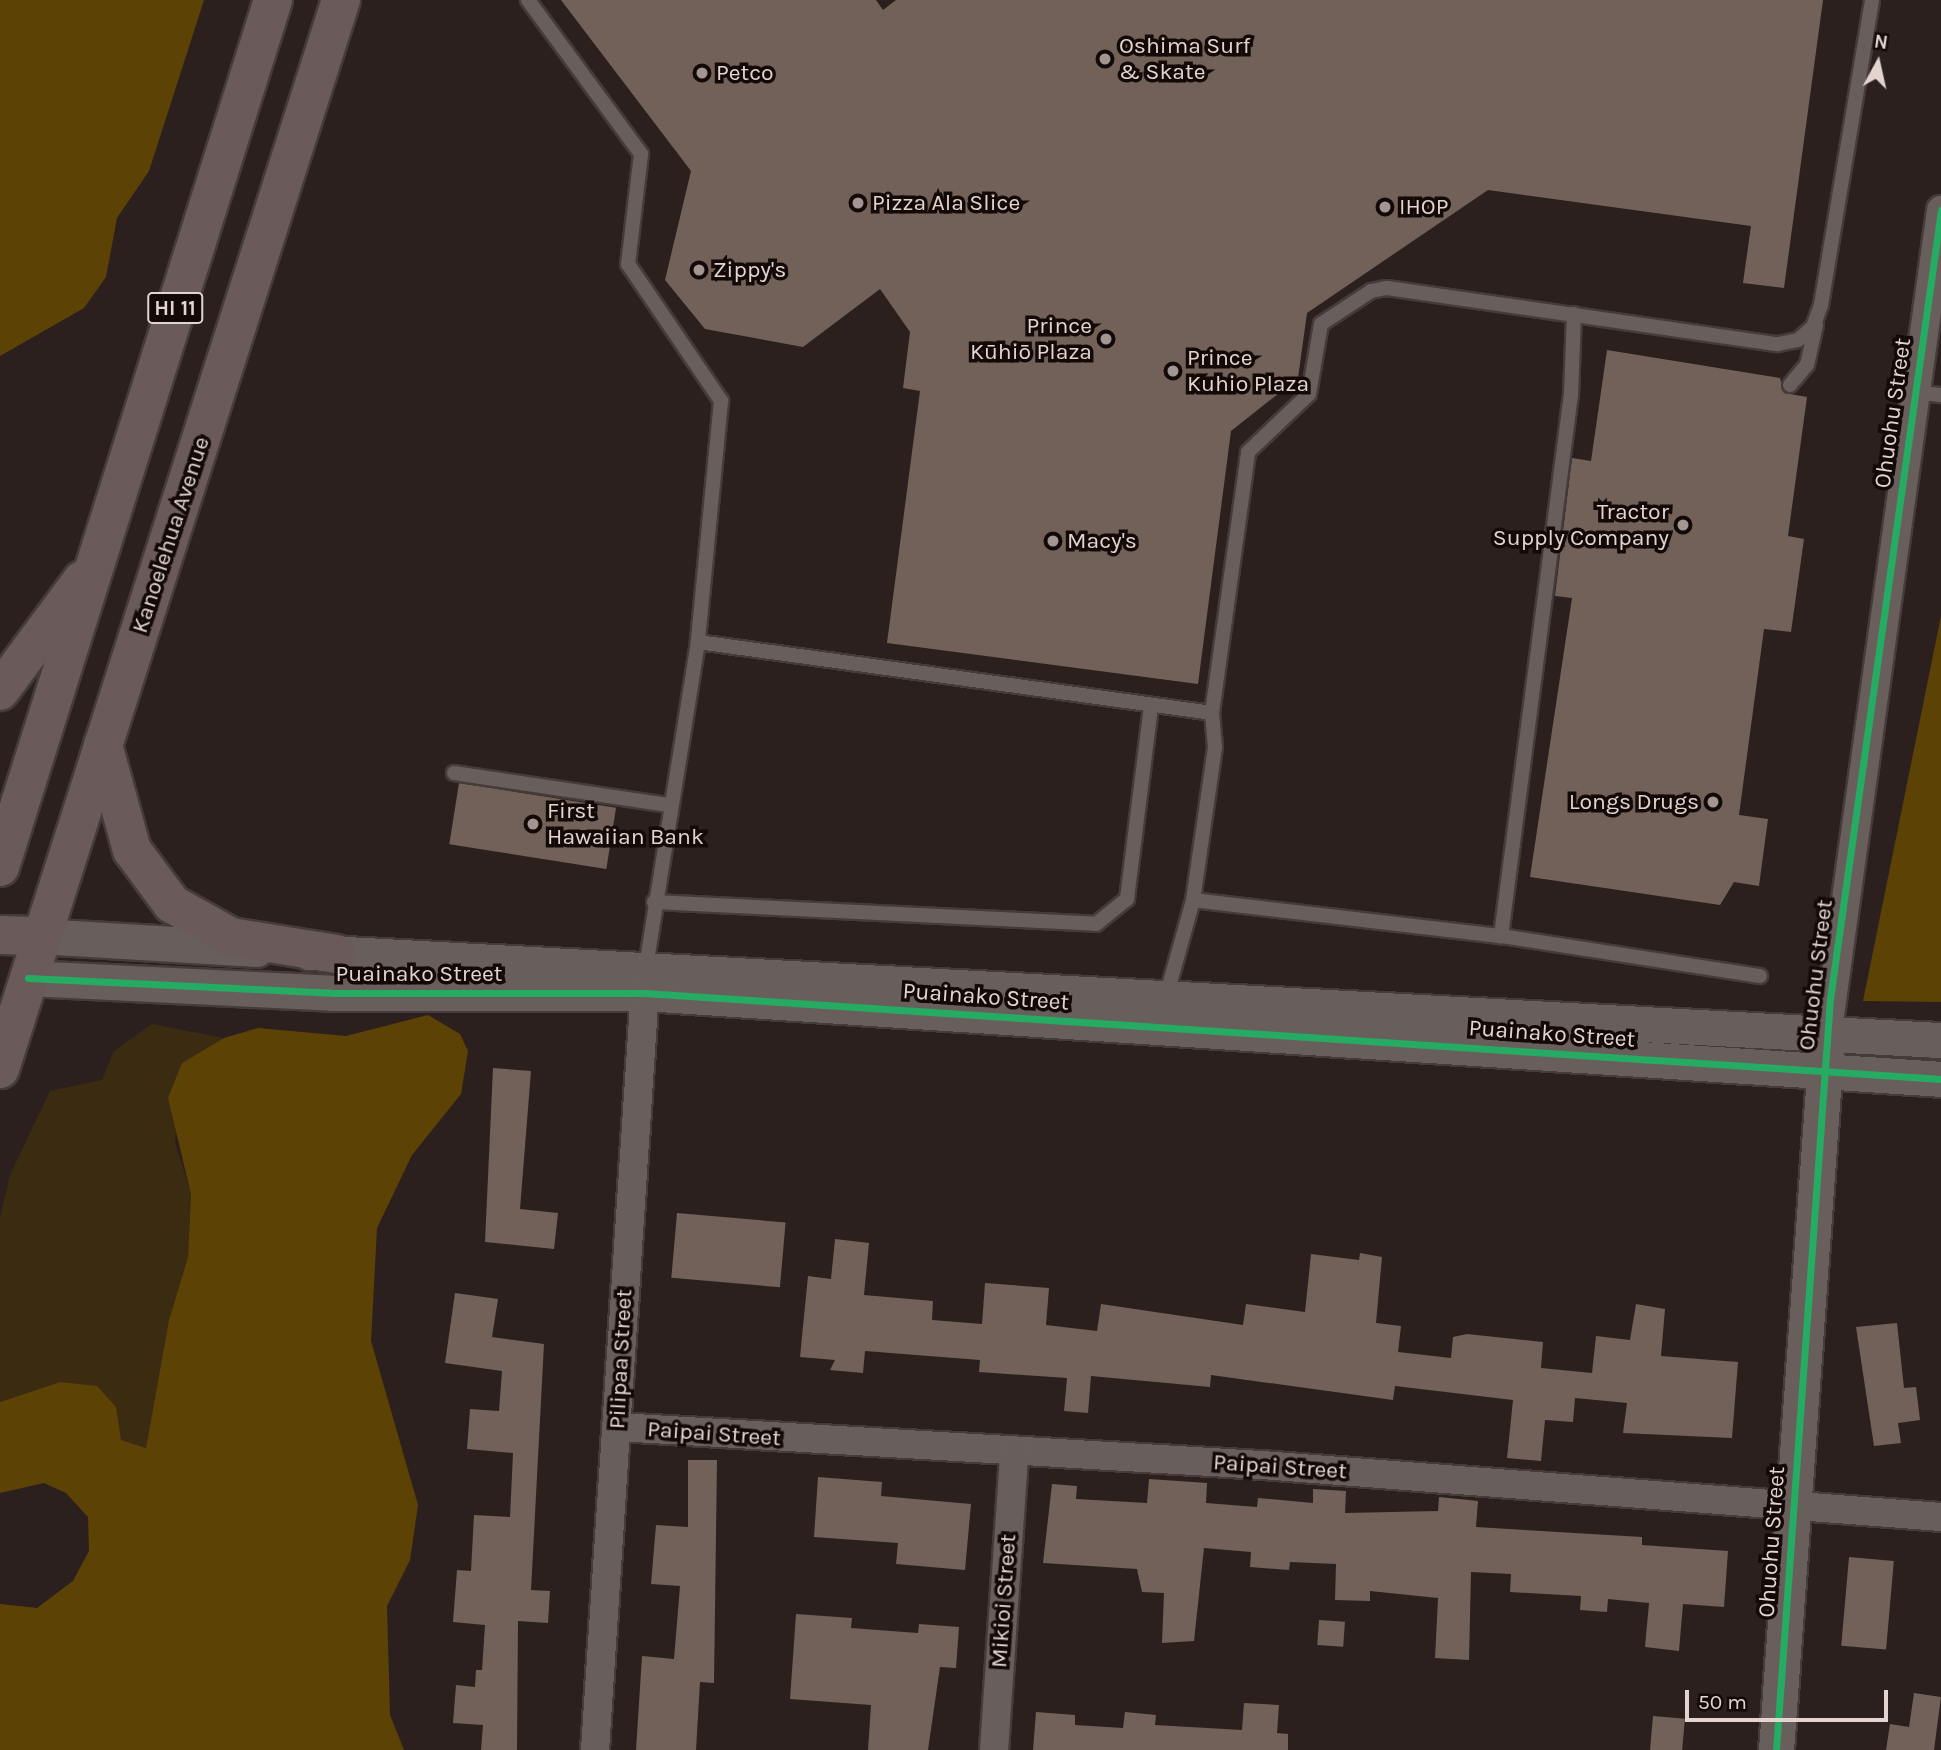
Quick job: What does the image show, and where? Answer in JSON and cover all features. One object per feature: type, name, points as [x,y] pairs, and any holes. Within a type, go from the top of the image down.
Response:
[{"type":"highway","name":"HI 11","points":[[0,867],[62,679],[96,562],[273,0]]},
{"type":"highway","name":"Kanoelehua Avenue","points":[[0,1069],[14,977],[40,936],[341,0]]},
{"type":"highway","points":[[0,691],[96,562]]},
{"type":"highway","points":[[0,796],[62,679]]},
{"type":"highway","points":[[102,742],[132,850],[172,904],[231,937],[337,954]]},
{"type":"highway","name":"Puainako Street","points":[[0,935],[40,936]]},
{"type":"street","name":"Ohuohu Street","points":[[1776,1750],[1825,1053],[1928,393],[1941,210]]},
{"type":"street","name":"Puainako Street","points":[[40,936],[337,954],[645,981],[1825,1053],[1941,1079]]},
{"type":"street","name":"Puainako Street","points":[[14,977],[332,993],[645,981]]},
{"type":"street","name":"Pilipaa Street","points":[[595,1750],[645,981]]},
{"type":"street","name":"Puainako Street","points":[[1825,1053],[1941,1040]]},
{"type":"street","name":"Paipai Street","points":[[618,1427],[1014,1453],[1262,1465],[1794,1508],[1941,1517]]},
{"type":"street","name":"Mikioi Street","points":[[994,1750],[1014,1453]]},
{"type":"lane","points":[[528,0],[641,154],[628,264],[720,398],[698,642],[669,805],[645,981]]},
{"type":"lane","points":[[1790,385],[1807,365],[1818,317],[1872,0]]},
{"type":"lane","points":[[1161,1013],[1193,900],[1215,747],[1212,713],[1248,452],[1308,394],[1321,324],[1371,291],[1388,288],[1778,344],[1806,335],[1818,317]]},
{"type":"lane","points":[[1501,936],[1571,394],[1574,314]]},
{"type":"lane","points":[[698,642],[1212,713]]},
{"type":"lane","points":[[654,902],[1096,924],[1127,899],[1151,705]]},
{"type":"lane","points":[[454,774],[669,805]]},
{"type":"lane","points":[[1193,900],[1501,936],[1760,976]]},
{"type":"shaded area","points":[[0,0],[204,0],[149,171],[117,218],[106,277],[84,308],[0,356]]},
{"type":"shaded area","points":[[1941,616],[1941,1002],[1863,1001]]},
{"type":"shaded area","points":[[428,1015],[460,1034],[468,1051],[461,1094],[412,1155],[377,1228],[371,1341],[418,1505],[410,1560],[387,1606],[390,1715],[404,1750],[0,1750],[0,1604],[37,1608],[73,1581],[89,1551],[88,1517],[66,1493],[44,1483],[0,1493],[0,1402],[60,1382],[97,1386],[116,1407],[121,1440],[146,1448],[169,1320],[188,1257],[191,1194],[168,1098],[182,1063],[224,1038],[258,1028],[346,1036]]},
{"type":"shaded area","points":[[152,1024],[224,1038],[182,1063],[175,1142],[191,1194],[188,1257],[169,1320],[146,1448],[120,1440],[116,1407],[60,1382],[0,1402],[0,1217],[10,1175],[50,1091],[102,1080],[114,1051]]},
{"type":"building","name":"Prince Kūhiō Plaza","points":[[561,0],[876,0],[883,10],[896,0],[1823,0],[1784,288],[1743,283],[1751,226],[1488,190],[1307,313],[1298,378],[1231,431],[1198,684],[887,643],[920,391],[903,388],[910,332],[880,289],[803,347],[705,329],[665,280],[691,171]]},
{"type":"building","points":[[1607,350],[1780,378],[1784,393],[1807,397],[1788,536],[1804,539],[1791,632],[1764,629],[1739,815],[1768,819],[1759,886],[1734,882],[1720,905],[1530,877],[1572,598],[1555,596],[1572,458],[1591,461]]},
{"type":"building","name":"First Hawaiian Bank","points":[[459,783],[616,808],[606,869],[449,844]]},
{"type":"building","points":[[493,1068],[531,1071],[520,1209],[558,1213],[554,1249],[485,1242]]},
{"type":"building","points":[[677,1213],[786,1222],[780,1287],[671,1278]]},
{"type":"building","points":[[835,1239],[869,1243],[864,1295],[933,1301],[932,1320],[982,1324],[985,1283],[1049,1288],[1046,1325],[1097,1331],[1101,1304],[1243,1325],[1246,1304],[1305,1312],[1311,1254],[1359,1260],[1360,1253],[1382,1257],[1376,1323],[1401,1326],[1398,1352],[1451,1358],[1453,1337],[1467,1334],[1543,1342],[1541,1368],[1592,1373],[1596,1336],[1630,1340],[1636,1304],[1665,1309],[1661,1356],[1738,1362],[1732,1438],[1623,1433],[1627,1403],[1575,1398],[1573,1422],[1545,1420],[1541,1461],[1507,1458],[1513,1400],[1395,1386],[1393,1400],[1211,1375],[1210,1387],[1091,1376],[1088,1413],[1064,1411],[1067,1378],[979,1372],[980,1360],[865,1351],[863,1373],[830,1370],[835,1360],[800,1357],[808,1276],[831,1279]]},
{"type":"building","points":[[455,1293],[498,1299],[492,1337],[544,1344],[531,1590],[550,1591],[548,1623],[518,1621],[517,1750],[481,1750],[483,1725],[453,1723],[456,1685],[475,1687],[476,1670],[482,1670],[485,1625],[453,1622],[457,1570],[471,1571],[474,1515],[510,1517],[513,1453],[467,1449],[470,1409],[499,1411],[502,1371],[445,1363]]},
{"type":"building","points":[[1897,1323],[1904,1388],[1916,1387],[1920,1420],[1898,1423],[1901,1443],[1874,1446],[1856,1327]]},
{"type":"building","points":[[688,1460],[717,1460],[714,1683],[700,1682],[696,1750],[636,1750],[642,1656],[674,1659],[680,1586],[651,1584],[656,1525],[688,1527]]},
{"type":"building","points":[[818,1477],[882,1482],[881,1496],[971,1504],[965,1570],[896,1564],[898,1543],[814,1537]]},
{"type":"building","points":[[1149,1479],[1207,1483],[1206,1503],[1257,1507],[1258,1498],[1313,1503],[1313,1489],[1346,1491],[1345,1513],[1438,1511],[1439,1497],[1478,1501],[1476,1527],[1642,1537],[1642,1545],[1728,1551],[1724,1607],[1683,1604],[1679,1651],[1645,1647],[1649,1603],[1608,1599],[1607,1612],[1580,1610],[1581,1596],[1510,1592],[1511,1574],[1471,1572],[1469,1660],[1435,1658],[1438,1598],[1370,1591],[1370,1601],[1335,1600],[1336,1564],[1290,1562],[1289,1570],[1250,1567],[1251,1552],[1204,1548],[1194,1641],[1162,1643],[1164,1593],[1142,1592],[1137,1569],[1043,1563],[1052,1484],[1077,1486],[1076,1499],[1147,1503]]},
{"type":"building","points":[[1849,1557],[1894,1561],[1886,1650],[1841,1646]]},
{"type":"building","points":[[796,1614],[852,1618],[851,1628],[918,1633],[919,1624],[959,1627],[956,1668],[940,1667],[928,1750],[868,1750],[871,1705],[790,1699]]},
{"type":"building","points":[[1319,1620],[1345,1622],[1343,1647],[1317,1645]]},
{"type":"building","points":[[1914,1693],[1941,1697],[1934,1750],[1886,1750],[1890,1724],[1909,1727]]},
{"type":"building","points":[[1244,1703],[1279,1705],[1277,1733],[1288,1734],[1288,1750],[1033,1750],[1036,1712],[1075,1715],[1075,1725],[1123,1728],[1125,1712],[1156,1715],[1155,1725],[1242,1730]]},
{"type":"building","points":[[1653,1716],[1685,1719],[1682,1750],[1650,1750]]},
{"type":"cycle path","points":[[1776,1750],[1830,999],[1941,210]]},
{"type":"cycle path","points":[[28,978],[332,993],[644,993],[1941,1079]]},
{"type":"place","name":"Oshima Surf & Skate","points":[[1105,59]]},
{"type":"place","name":"Petco","points":[[702,73]]},
{"type":"place","name":"Pizza Ala Slice","points":[[858,203]]},
{"type":"place","name":"IHOP","points":[[1385,207]]},
{"type":"place","name":"Zippy's","points":[[699,270]]},
{"type":"place","name":"Prince Kūhiō Plaza","points":[[1106,339]]},
{"type":"place","name":"Prince Kuhio Plaza","points":[[1173,371]]},
{"type":"place","name":"Tractor Supply Company","points":[[1683,525]]},
{"type":"place","name":"Macy's","points":[[1053,541]]},
{"type":"place","name":"Longs Drugs","points":[[1713,802]]},
{"type":"place","name":"First Hawaiian Bank","points":[[533,824]]}]
